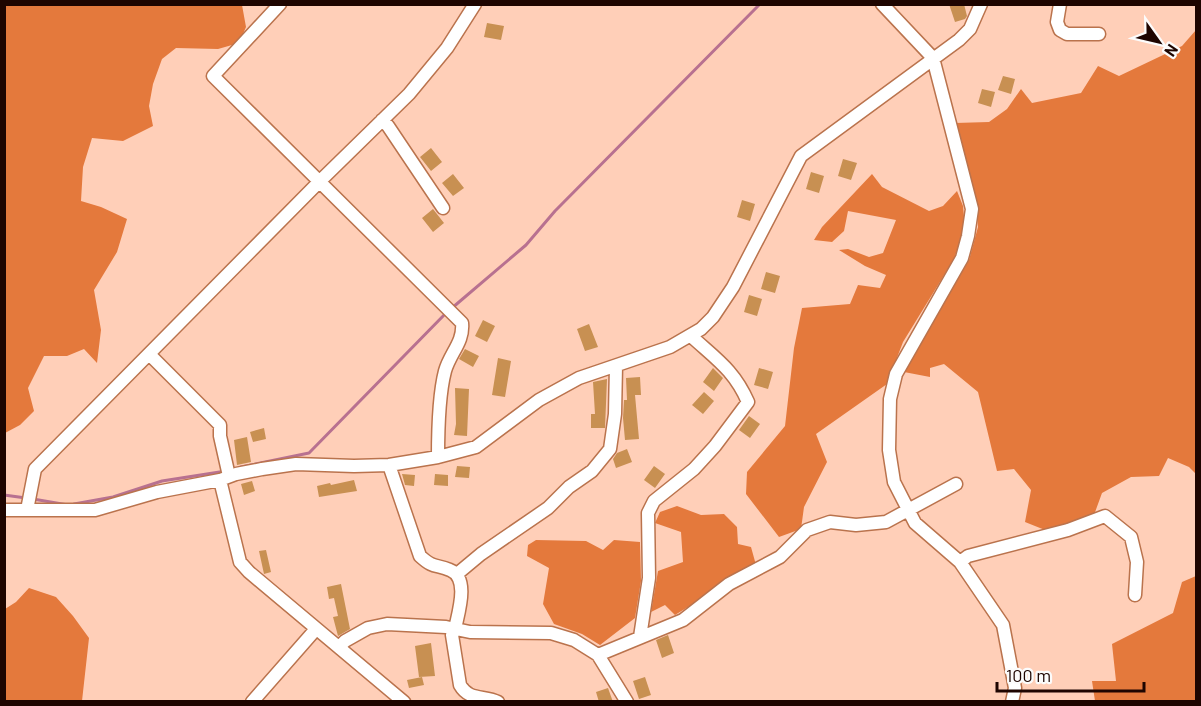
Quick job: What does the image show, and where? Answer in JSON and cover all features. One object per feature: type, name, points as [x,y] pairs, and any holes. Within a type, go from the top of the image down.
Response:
[{"type":"street","points":[[280,4],[213,76],[462,323],[463,334],[446,370],[438,436],[438,457]]},
{"type":"street","points":[[18,509],[30,490],[35,469],[408,94],[447,48],[475,4]]},
{"type":"street","points":[[882,4],[933,57],[972,209],[962,258],[896,374],[890,399],[889,450],[894,482],[915,523],[960,562],[1003,625],[1015,688],[1012,702]]},
{"type":"street","points":[[18,509],[94,510],[157,492],[296,464],[389,465],[438,457],[476,447],[539,400],[579,378],[670,347],[691,336],[713,317],[733,287],[801,156],[933,57],[942,53],[970,29],[981,4]]},
{"type":"street","points":[[1060,4],[1058,22],[1060,30],[1067,34],[1099,34]]},
{"type":"street","points":[[382,120],[443,208]]},
{"type":"street","points":[[640,637],[649,578],[648,513],[654,501],[694,469],[715,446],[748,402],[742,387],[731,372],[691,336]]},
{"type":"street","points":[[149,354],[220,425],[225,478],[240,562],[404,702]]},
{"type":"street","points":[[457,574],[481,554],[548,508],[569,487],[592,471],[610,449],[615,414],[616,366]]},
{"type":"street","points":[[389,465],[420,556],[430,565],[457,574],[462,584],[455,629],[452,634],[460,685],[464,692],[498,702]]},
{"type":"street","points":[[598,655],[683,620],[729,584],[780,557],[807,530],[830,522],[856,525],[886,522],[956,484]]},
{"type":"street","points":[[960,562],[968,556],[1068,530],[1105,516],[1131,537],[1137,562],[1135,595]]},
{"type":"street","points":[[339,647],[368,628],[387,624],[470,632],[551,633],[574,640],[598,655],[627,702]]},
{"type":"street","points":[[252,702],[316,629]]},
{"type":"shaded area","points":[[5,5],[242,5],[246,27],[239,43],[218,49],[176,48],[162,59],[153,84],[149,106],[153,126],[123,141],[92,138],[83,167],[81,201],[127,219],[117,252],[94,290],[101,330],[97,363],[84,349],[67,356],[44,356],[28,388],[34,411],[20,425],[5,433]]},
{"type":"shaded area","points":[[1196,30],[1196,474],[1189,467],[1168,458],[1159,476],[1131,477],[1102,493],[1094,515],[1050,532],[1025,522],[1031,490],[1014,469],[997,471],[978,392],[944,364],[930,368],[930,377],[904,372],[969,260],[978,227],[976,207],[955,123],[989,122],[1007,109],[1021,89],[1032,103],[1081,93],[1098,66],[1119,76],[1182,46]]},
{"type":"shaded area","points":[[872,174],[882,187],[929,211],[943,206],[957,191],[963,206],[965,227],[954,259],[903,342],[887,384],[816,434],[827,462],[804,507],[801,529],[779,537],[746,494],[747,472],[785,426],[794,348],[802,308],[850,304],[858,285],[880,288],[886,275],[865,266],[839,250],[848,249],[869,257],[883,253],[896,220],[848,211],[844,231],[832,242],[814,240],[822,227]]},
{"type":"shaded area","points":[[677,506],[701,515],[724,514],[737,527],[738,544],[751,547],[756,565],[675,615],[665,605],[651,612],[658,571],[683,562],[681,532],[655,523],[660,512]]},
{"type":"shaded area","points":[[536,540],[586,541],[603,550],[614,540],[640,542],[641,581],[635,618],[600,645],[582,634],[554,624],[543,604],[549,568],[527,556],[528,545]]},
{"type":"shaded area","points":[[1196,576],[1196,701],[1095,701],[1092,681],[1116,681],[1112,644],[1173,613],[1182,582]]},
{"type":"shaded area","points":[[29,588],[56,597],[89,638],[82,701],[5,701],[5,609],[16,602]]},
{"type":"building","points":[[949,4],[964,4],[967,16],[965,19],[955,22]]},
{"type":"building","points":[[487,23],[504,26],[501,40],[484,37]]},
{"type":"building","points":[[1003,76],[1015,79],[1011,94],[998,90]]},
{"type":"building","points":[[982,89],[995,92],[991,107],[978,103]]},
{"type":"building","points":[[431,148],[442,162],[431,171],[420,157]]},
{"type":"building","points":[[843,159],[857,163],[851,180],[838,176]]},
{"type":"building","points":[[811,172],[824,176],[819,193],[806,189]]},
{"type":"building","points":[[453,174],[464,188],[453,196],[442,183]]},
{"type":"building","points":[[742,200],[755,204],[750,221],[737,217]]},
{"type":"building","points":[[433,209],[444,223],[433,232],[422,218]]},
{"type":"building","points":[[766,272],[780,276],[775,293],[761,289]]},
{"type":"building","points":[[749,295],[762,299],[757,316],[744,312]]},
{"type":"building","points":[[483,320],[495,326],[487,342],[475,336]]},
{"type":"building","points":[[589,324],[598,347],[585,351],[577,329]]},
{"type":"building","points":[[465,349],[479,356],[473,367],[459,359]]},
{"type":"building","points":[[498,358],[511,361],[505,397],[492,395]]},
{"type":"building","points":[[713,368],[723,378],[714,391],[703,382]]},
{"type":"building","points":[[759,368],[773,372],[768,389],[754,385]]},
{"type":"building","points":[[640,377],[641,395],[635,395],[639,439],[625,440],[623,418],[624,400],[627,400],[626,378]]},
{"type":"building","points":[[607,379],[605,428],[591,428],[591,414],[595,414],[593,382]]},
{"type":"building","points":[[455,388],[469,389],[467,436],[454,435]]},
{"type":"building","points":[[704,392],[714,401],[703,414],[692,405]]},
{"type":"building","points":[[749,416],[760,424],[750,438],[739,430]]},
{"type":"building","points":[[264,428],[266,439],[253,442],[250,432]]},
{"type":"building","points":[[247,437],[251,462],[237,465],[234,440]]},
{"type":"building","points":[[627,449],[632,462],[616,468],[613,459],[617,453]]},
{"type":"building","points":[[457,466],[470,467],[469,478],[455,477]]},
{"type":"building","points":[[654,466],[665,474],[655,488],[644,480]]},
{"type":"building","points":[[402,474],[415,475],[414,486],[405,485]]},
{"type":"building","points":[[435,474],[448,475],[448,486],[434,485]]},
{"type":"building","points":[[354,480],[357,491],[319,497],[317,486]]},
{"type":"building","points":[[252,481],[255,491],[244,495],[241,484]]},
{"type":"building","points":[[266,550],[271,572],[264,574],[259,551]]},
{"type":"building","points":[[341,584],[350,629],[338,636],[333,617],[338,616],[334,598],[329,599],[327,587]]},
{"type":"building","points":[[668,635],[674,653],[662,658],[656,640]]},
{"type":"building","points":[[431,643],[435,676],[419,677],[415,646]]},
{"type":"building","points":[[422,677],[424,685],[409,688],[407,680]]},
{"type":"building","points":[[645,677],[651,695],[639,699],[633,681]]},
{"type":"building","points":[[608,688],[613,702],[599,702],[596,692]]},
{"type":"waterway","points":[[452,308],[526,245],[555,211],[760,4]]},
{"type":"waterway","points":[[241,467],[309,453],[447,312]]},
{"type":"waterway","points":[[74,504],[113,497],[162,481],[226,471]]},
{"type":"waterway","points":[[4,495],[26,498]]},
{"type":"waterway","points":[[33,499],[68,505]]}]
